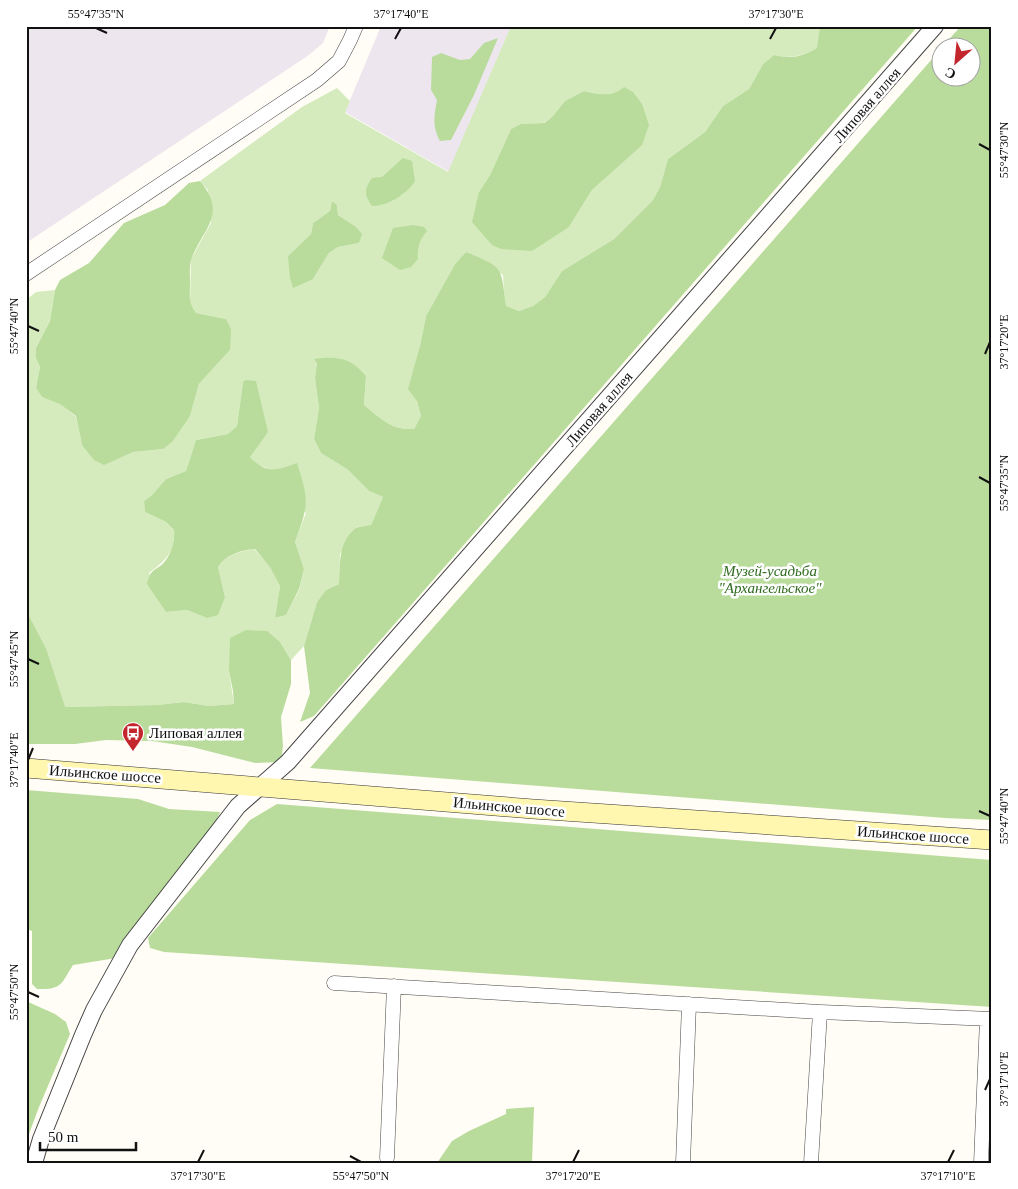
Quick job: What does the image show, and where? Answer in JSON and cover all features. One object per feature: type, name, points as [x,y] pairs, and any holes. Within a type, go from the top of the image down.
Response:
[{"type":"main road","name":"Ильинское шоссе","points":[[26,768],[533,809],[992,840]]},
{"type":"street","points":[[26,274],[317,80],[339,61],[356,26]]},
{"type":"street","name":"Липовая аллея","points":[[34,1163],[41,1139],[94,1010],[130,945],[238,806],[258,786],[288,762],[936,26]]},
{"type":"street","points":[[334,983],[820,1012],[989,1019],[981,1163]]},
{"type":"street","points":[[386,1158],[394,986]]},
{"type":"street","points":[[682,1163],[689,1004]]},
{"type":"street","points":[[811,1163],[820,1012]]},
{"type":"shaded area","points":[[26,26],[330,26],[323,43],[309,55],[26,243]]},
{"type":"shaded area","points":[[381,26],[511,26],[449,172],[345,112]]},
{"type":"green space","points":[[511,26],[820,26],[818,48],[796,56],[774,55],[763,64],[749,89],[723,106],[705,132],[668,159],[660,187],[653,200],[614,239],[562,271],[545,297],[533,306],[519,311],[505,306],[503,275],[466,252],[455,264],[426,316],[420,346],[417,401],[421,416],[414,429],[392,426],[364,405],[366,376],[314,359],[317,362],[315,378],[319,408],[314,439],[321,453],[347,469],[369,491],[383,497],[371,525],[357,527],[340,554],[339,584],[326,590],[317,602],[304,646],[291,660],[280,642],[229,671],[234,704],[209,706],[184,702],[157,705],[64,707],[46,648],[26,610],[26,300],[36,292],[55,290],[50,321],[36,348],[36,358],[40,367],[36,388],[42,397],[60,403],[76,417],[82,445],[104,464],[133,452],[163,449],[190,416],[199,384],[230,350],[226,319],[196,313],[190,304],[191,259],[211,223],[208,190],[200,181],[302,107],[337,88],[350,101],[345,113],[448,172]],"holes":[[[584,91],[606,95],[616,93],[641,145],[592,190],[569,227],[479,192],[490,175],[511,129],[522,124],[543,123],[552,117],[565,101]],[[332,201],[337,205],[338,215],[355,226],[359,243],[338,247],[329,253],[313,279],[288,256],[311,234],[313,223],[330,211]],[[243,382],[250,457],[257,465],[276,471],[306,513],[295,542],[304,569],[299,590],[286,615],[275,618],[280,586],[271,567],[254,549],[239,552],[229,557],[218,567],[225,597],[207,618],[187,610],[166,612],[149,573],[160,564],[171,550],[174,530],[166,522],[145,512],[144,501],[166,479],[186,471],[196,440],[228,434],[237,426]]]},
{"type":"green space","points":[[820,26],[918,26],[314,716],[300,722],[310,693],[304,646],[317,602],[326,590],[339,584],[341,554],[346,540],[356,528],[371,525],[383,497],[369,491],[347,469],[321,453],[314,439],[319,408],[315,378],[317,363],[314,359],[336,358],[349,361],[366,376],[364,405],[392,426],[414,429],[421,416],[417,401],[408,389],[426,316],[455,264],[466,252],[488,262],[498,270],[503,283],[506,306],[519,311],[533,306],[545,297],[562,271],[614,239],[653,200],[660,187],[668,159],[705,132],[723,106],[749,89],[763,64],[774,55],[796,56],[817,48]]},
{"type":"green space","name":"Музей-усадьба \"Архангельское\"","points":[[961,26],[992,26],[992,820],[945,818],[310,768],[930,61],[930,88],[980,88],[980,38],[950,38]]},
{"type":"green space","points":[[498,38],[474,95],[451,140],[440,141],[434,121],[437,100],[431,90],[432,57],[441,53],[460,60],[470,59],[484,43]]},
{"type":"green space","points":[[624,87],[633,92],[642,104],[649,125],[642,145],[592,190],[569,227],[532,251],[501,249],[492,245],[472,222],[479,192],[490,175],[511,129],[521,124],[544,123],[552,117],[565,101],[584,91],[610,94]]},
{"type":"green space","points":[[403,158],[412,161],[415,181],[412,186],[391,202],[372,206],[366,192],[369,182],[372,178],[382,177]]},
{"type":"green space","points":[[200,181],[208,192],[213,211],[211,220],[191,260],[190,299],[196,313],[226,319],[231,329],[230,350],[199,384],[190,416],[172,442],[163,449],[133,452],[104,465],[94,460],[82,445],[76,416],[60,404],[42,397],[36,388],[40,367],[36,358],[36,348],[50,321],[55,290],[60,280],[89,263],[124,223],[165,205],[189,183]]},
{"type":"green space","points":[[332,201],[337,205],[338,215],[355,226],[362,234],[359,243],[338,247],[329,253],[313,279],[293,288],[288,256],[311,234],[313,223],[330,211]]},
{"type":"green space","points":[[413,225],[424,227],[427,231],[419,245],[418,259],[411,267],[400,270],[382,258],[393,228]]},
{"type":"green space","points":[[246,380],[256,381],[268,432],[250,457],[261,467],[267,469],[284,468],[297,463],[304,486],[305,510],[295,542],[304,569],[299,589],[286,615],[275,618],[280,586],[270,567],[255,549],[249,550],[229,556],[218,567],[225,597],[218,615],[207,618],[187,610],[166,612],[147,584],[150,574],[163,564],[170,553],[174,530],[166,522],[145,512],[144,501],[166,479],[186,471],[196,440],[228,434],[237,426],[243,382]]},
{"type":"green space","points":[[26,610],[46,648],[65,707],[157,705],[184,702],[209,706],[234,704],[229,671],[230,638],[246,630],[267,631],[280,642],[291,660],[291,684],[281,717],[283,746],[281,762],[255,763],[192,747],[152,741],[106,740],[75,744],[26,744]]},
{"type":"green space","points":[[26,790],[138,799],[169,809],[220,812],[215,824],[116,958],[73,965],[60,984],[56,987],[45,989],[37,989],[32,984],[32,931],[26,929]]},
{"type":"green space","points":[[277,804],[992,860],[992,1007],[164,952],[150,948],[148,938],[250,820]]},
{"type":"green space","points":[[26,1001],[55,1014],[66,1022],[70,1034],[26,1142]]},
{"type":"green space","points":[[534,1107],[532,1163],[437,1163],[452,1141],[506,1114],[506,1109]]},
{"type":"place","name":"Липовая аллея","points":[[133,752]]}]
